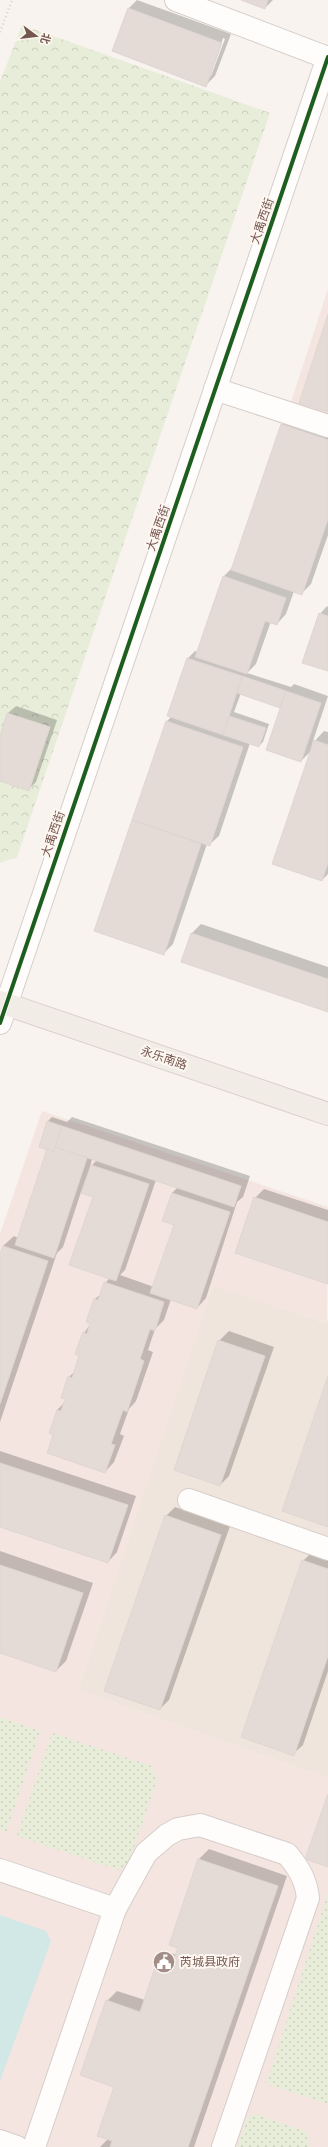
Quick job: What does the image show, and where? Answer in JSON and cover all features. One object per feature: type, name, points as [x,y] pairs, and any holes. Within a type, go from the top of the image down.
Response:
[{"type":"main road","name":"永乐南路","points":[[2,1010],[328,1114]]},
{"type":"street","points":[[176,0],[328,57]]},
{"type":"street","name":"大禹西街","points":[[2,1010],[328,57]]},
{"type":"street","points":[[215,389],[328,426]]},
{"type":"street","points":[[189,1500],[328,1549]]},
{"type":"street","points":[[34,2147],[114,1909],[146,1853],[167,1836],[189,1826],[200,1825],[287,1854],[297,1865],[304,1878],[308,1898],[223,2147]]},
{"type":"street","points":[[0,1870],[114,1909]]},
{"type":"street","points":[[0,2141],[17,2147]]},
{"type":"path","points":[[0,32],[12,0]]},
{"type":"shaded area","points":[[328,289],[328,417],[290,405]]},
{"type":"shaded area","points":[[42,1111],[328,1207],[327,1323],[213,1286],[78,1690],[328,1778],[328,2147],[0,2147],[0,1234]]},
{"type":"shaded area","points":[[213,1285],[326,1323],[328,1319],[328,1778],[78,1690]]},
{"type":"shaded area","points":[[0,1915],[46,1931],[51,1941],[0,2081]]},
{"type":"green space","points":[[22,25],[270,113],[17,857],[0,863],[0,82]]},
{"type":"green space","points":[[0,1717],[40,1731],[6,1832],[0,1830]]},
{"type":"green space","points":[[52,1733],[151,1766],[157,1779],[129,1862],[119,1870],[17,1836]]},
{"type":"green space","points":[[328,1894],[328,2104],[266,2084]]},
{"type":"green space","points":[[256,2114],[307,2132],[309,2147],[237,2147],[248,2116]]},
{"type":"building","points":[[241,0],[268,0],[265,9]]},
{"type":"building","points":[[128,8],[222,43],[206,87],[112,51]]},
{"type":"building","points":[[328,314],[328,412],[299,403]]},
{"type":"building","points":[[281,424],[328,440],[328,519],[302,595],[231,570]]},
{"type":"building","points":[[223,576],[286,598],[277,625],[265,621],[247,674],[195,657]]},
{"type":"building","points":[[319,613],[328,616],[328,671],[302,663]]},
{"type":"building","points":[[187,658],[242,676],[223,735],[167,716]]},
{"type":"building","points":[[242,676],[286,691],[280,708],[237,693]]},
{"type":"building","points":[[286,691],[321,703],[301,762],[266,750]]},
{"type":"building","points":[[7,713],[50,727],[29,791],[0,781],[0,736]]},
{"type":"building","points":[[229,716],[266,728],[259,747],[223,735]]},
{"type":"building","points":[[166,721],[243,747],[210,846],[132,820]]},
{"type":"building","points":[[314,740],[328,745],[328,863],[322,881],[272,864]]},
{"type":"building","points":[[132,820],[201,844],[164,955],[94,931]]},
{"type":"building","points":[[191,933],[328,979],[328,1012],[181,962]]},
{"type":"building","points":[[47,1121],[62,1126],[54,1152],[39,1147]]},
{"type":"building","points":[[62,1126],[241,1186],[234,1207],[55,1147]]},
{"type":"building","points":[[55,1147],[87,1158],[54,1258],[15,1245],[47,1149],[54,1152]]},
{"type":"building","points":[[91,1165],[149,1184],[116,1281],[69,1265],[93,1197],[81,1193]]},
{"type":"building","points":[[172,1193],[230,1212],[197,1309],[150,1293],[174,1225],[162,1221]]},
{"type":"building","points":[[254,1197],[328,1222],[328,1284],[235,1253]]},
{"type":"building","points":[[3,1246],[48,1261],[0,1404],[0,1254]]},
{"type":"building","points":[[104,1282],[164,1302],[155,1331],[150,1329],[140,1359],[144,1361],[127,1412],[123,1410],[111,1444],[115,1445],[105,1473],[47,1453],[53,1435],[49,1433],[57,1410],[61,1411],[65,1399],[61,1398],[68,1376],[72,1378],[79,1356],[75,1354],[83,1332],[87,1334],[90,1323],[86,1322],[94,1299],[98,1300]]},
{"type":"building","points":[[218,1340],[265,1356],[220,1486],[174,1470]]},
{"type":"building","points":[[328,1376],[328,1527],[282,1511]]},
{"type":"building","points":[[0,1463],[128,1505],[108,1563],[0,1527]]},
{"type":"building","points":[[165,1515],[221,1535],[160,1710],[104,1691]]},
{"type":"building","points":[[302,1560],[328,1569],[328,1656],[294,1756],[241,1737]]},
{"type":"building","points":[[0,1565],[83,1593],[56,1672],[0,1653]]},
{"type":"building","points":[[328,1794],[328,1867],[305,1859]]},
{"type":"building","points":[[198,1859],[278,1886],[188,2147],[110,2147],[112,2141],[97,2136],[114,2087],[80,2075],[106,2000],[140,2012],[157,1962],[171,1966],[178,1948],[169,1945]]},
{"type":"cycle path","points":[[0,1023],[328,57]]},
{"type":"place","name":"芮城县政府","points":[[164,1962]]}]
